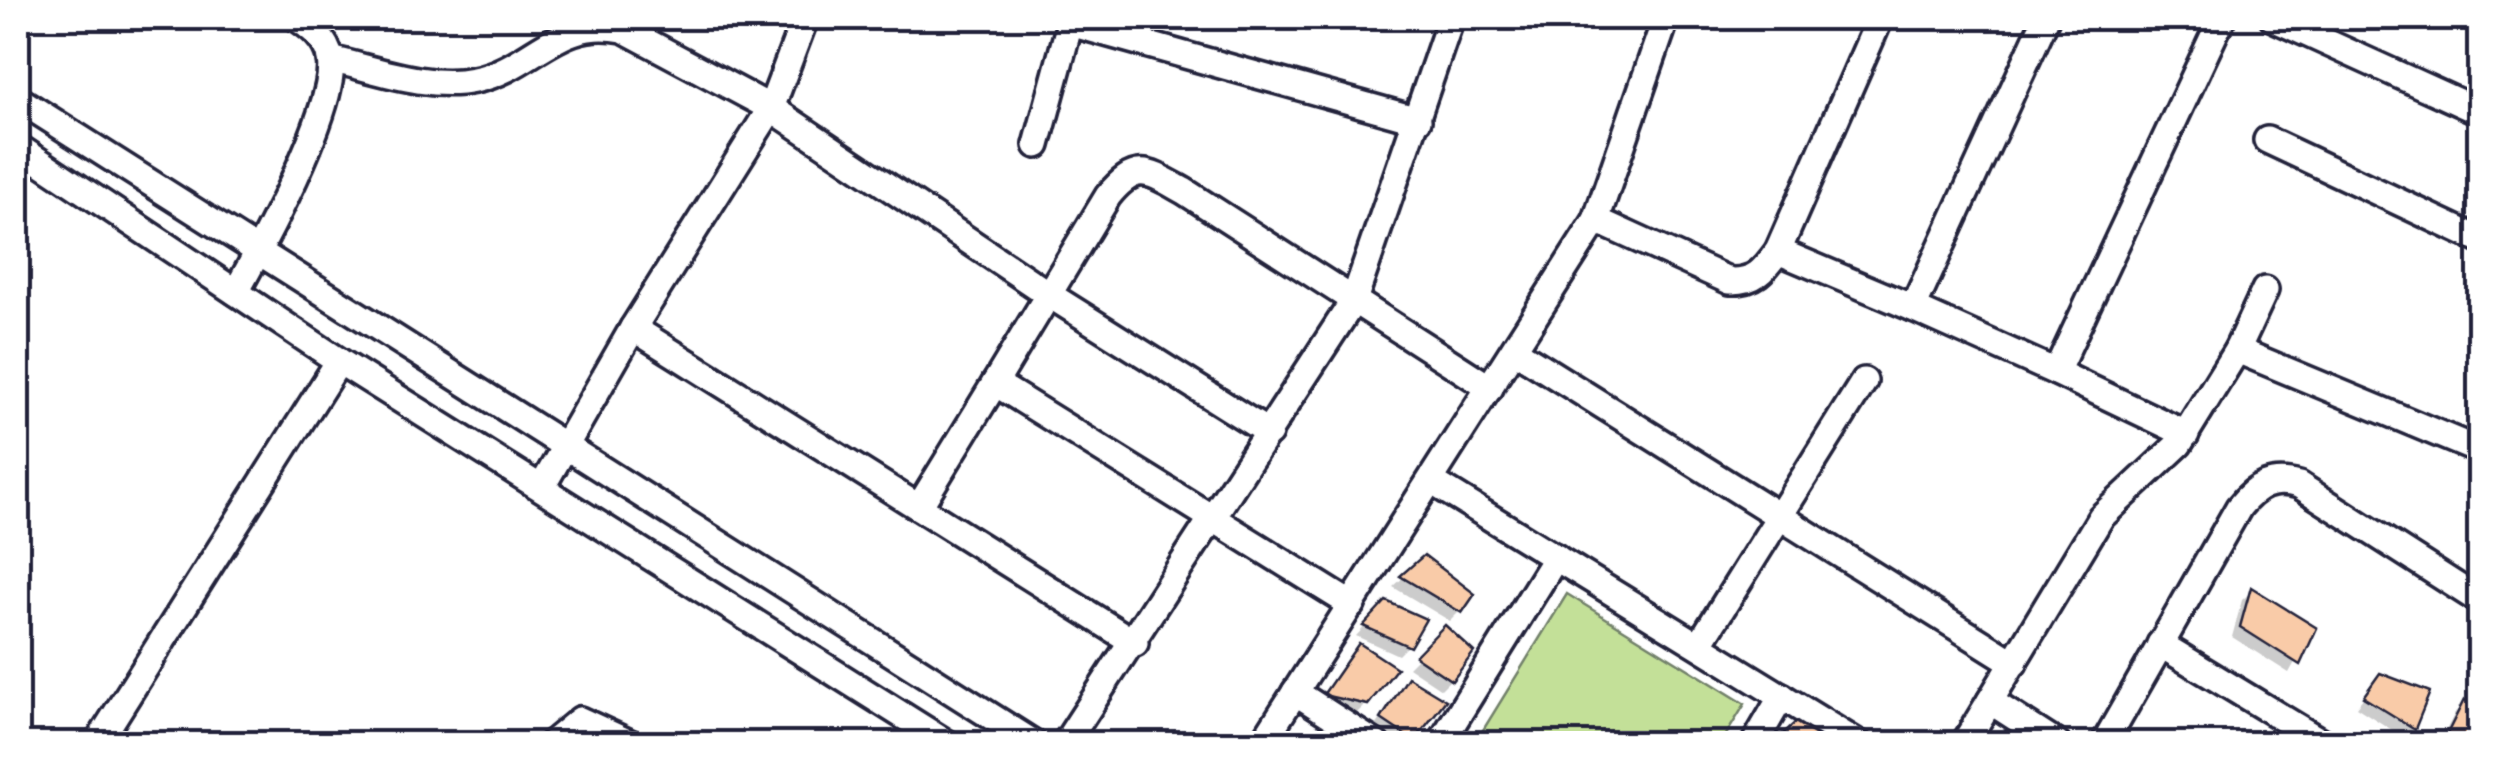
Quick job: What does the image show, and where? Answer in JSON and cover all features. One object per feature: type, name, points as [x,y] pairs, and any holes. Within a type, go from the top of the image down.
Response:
[{"type":"street","points":[[236,292],[328,98],[330,58],[324,41],[297,18]]},
{"type":"street","points":[[543,485],[633,328],[771,108],[805,18]]},
{"type":"street","points":[[1065,744],[1354,300],[1451,18]]},
{"type":"street","points":[[1262,744],[1596,220],[1666,18]]},
{"type":"street","points":[[1596,220],[1730,282],[1755,277],[1778,251],[1880,18]]},
{"type":"street","points":[[1913,308],[2046,18]]},
{"type":"street","points":[[2056,372],[2222,18]]},
{"type":"street","points":[[2273,18],[2480,112]]},
{"type":"street","points":[[1037,145],[1071,20],[1418,120]]},
{"type":"street","points":[[330,58],[448,84],[478,80],[505,69],[568,31],[597,24],[655,42],[771,108],[1048,294],[1269,433]]},
{"type":"street","points":[[18,98],[1035,744]]},
{"type":"street","points":[[2268,140],[2480,240]]},
{"type":"street","points":[[18,147],[339,361],[543,485],[948,744]]},
{"type":"street","points":[[919,508],[1108,196],[1124,176],[1138,172],[1153,174],[1184,191],[1490,388]]},
{"type":"street","points":[[1778,251],[2056,372],[2186,434]]},
{"type":"street","points":[[1964,744],[2101,517],[2186,434],[2237,350],[2265,290]]},
{"type":"street","points":[[633,328],[1134,643]]},
{"type":"street","points":[[1514,350],[2014,663]]},
{"type":"street","points":[[2237,350],[2480,451]]},
{"type":"street","points":[[97,744],[339,361]]},
{"type":"street","points":[[1699,645],[1864,380]]},
{"type":"street","points":[[995,383],[1352,604]]},
{"type":"street","points":[[1431,480],[1860,744]]},
{"type":"street","points":[[2104,744],[2240,508],[2264,484],[2284,480],[2299,485],[2480,600]]},
{"type":"street","points":[[1440,744],[1556,557]]},
{"type":"street","points":[[2160,644],[2324,743]]},
{"type":"street","points":[[1295,692],[1376,744]]},
{"type":"street","points":[[1754,744],[1782,696]]},
{"type":"street","points":[[1990,702],[2057,744]]},
{"type":"street","points":[[550,744],[580,720],[632,744]]},
{"type":"green space","points":[[1567,594],[1745,704],[1721,743],[1475,743]]},
{"type":"building","points":[[1424,555],[1475,594],[1462,613],[1400,576]]},
{"type":"building","points":[[2251,587],[2317,628],[2300,665],[2240,627]]},
{"type":"building","points":[[1386,601],[1426,619],[1410,647],[1363,626]]},
{"type":"building","points":[[1445,625],[1474,652],[1452,681],[1415,656]]},
{"type":"building","points":[[1359,643],[1397,668],[1368,705],[1323,695]]},
{"type":"building","points":[[2380,673],[2430,692],[2415,729],[2363,697]]},
{"type":"building","points":[[1408,677],[1446,700],[1414,741],[1381,719]]},
{"type":"building","points":[[2464,700],[2480,712],[2480,744],[2442,744]]},
{"type":"building","points":[[1798,720],[1828,744],[1772,744]]}]
